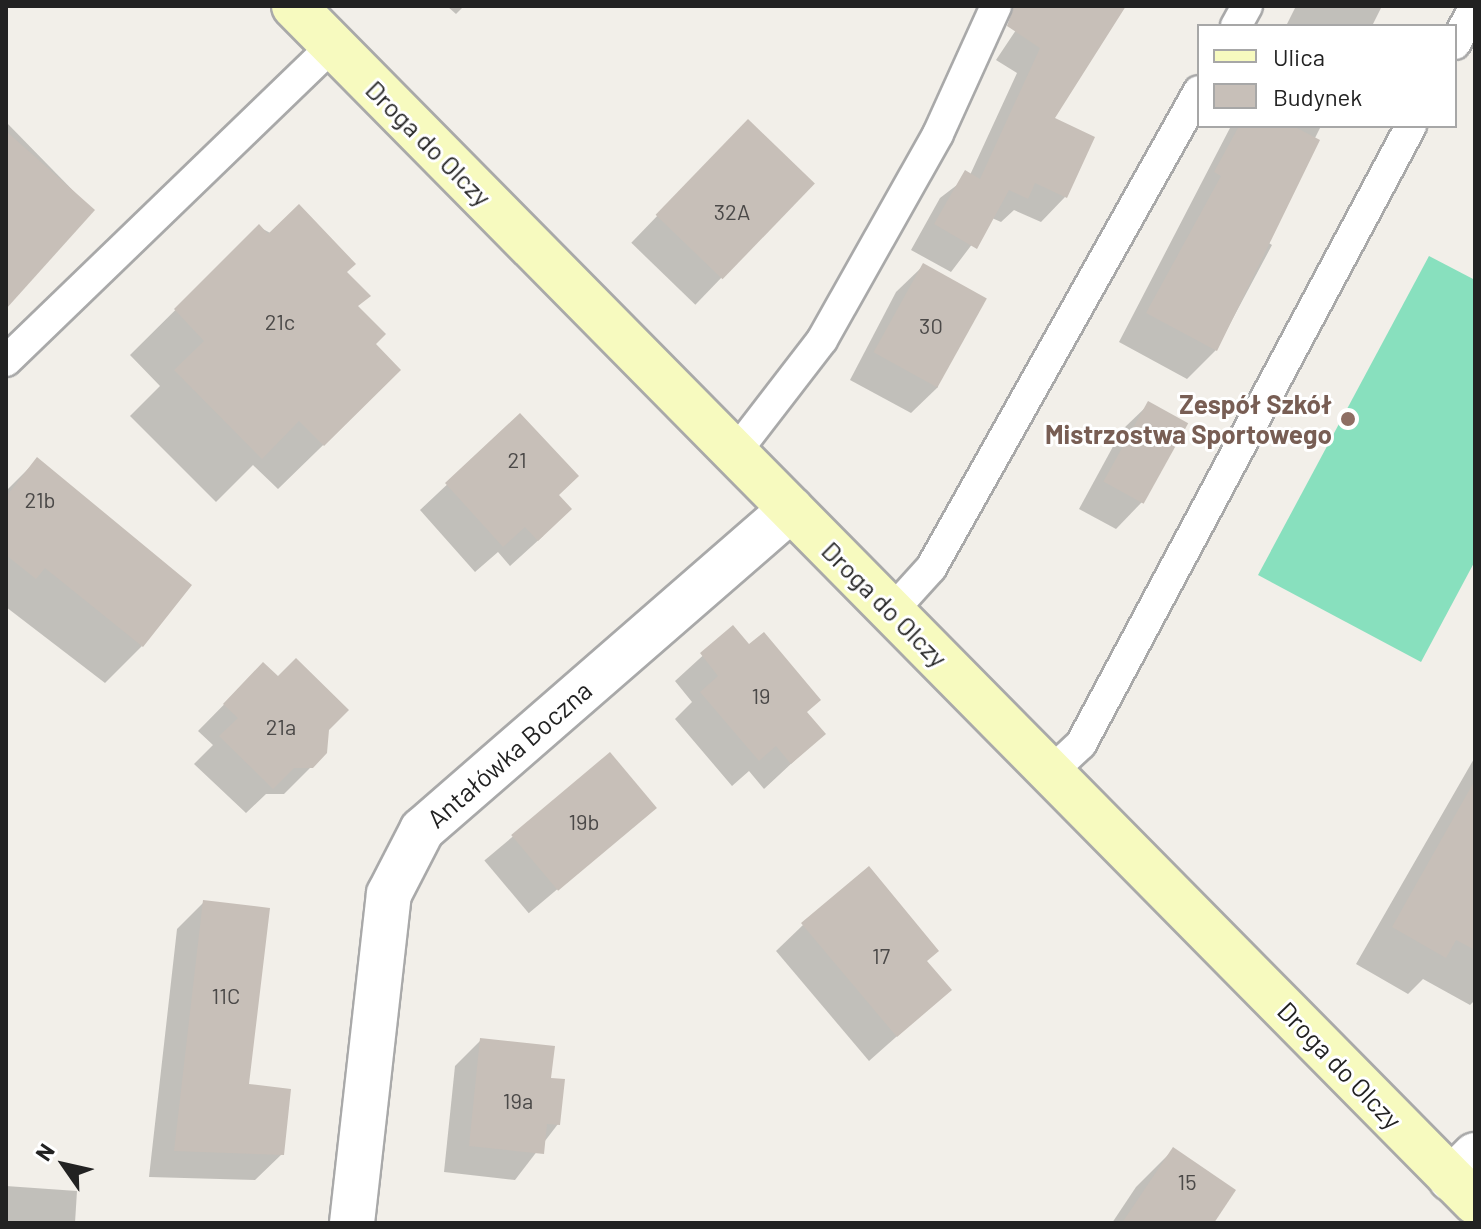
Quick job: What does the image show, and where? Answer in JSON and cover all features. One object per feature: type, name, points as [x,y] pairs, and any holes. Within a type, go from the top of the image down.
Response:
[{"type":"street","name":"Droga do Olczy","points":[[294,6],[1051,772],[1467,1179]]},
{"type":"street","name":"Antałówka Boczna","points":[[352,1223],[389,894],[422,830],[791,509]]},
{"type":"lane","points":[[735,453],[822,340],[938,134],[996,6]]},
{"type":"lane","points":[[1237,24],[1247,6]]},
{"type":"lane","points":[[1457,40],[1474,10]]},
{"type":"lane","points":[[6,361],[333,45]]},
{"type":"lane","points":[[892,611],[931,568],[1197,95]]},
{"type":"lane","points":[[1051,772],[1081,744],[1410,128]]},
{"type":"green space","points":[[1429,256],[1475,280],[1475,561],[1421,662],[1258,575]]},
{"type":"building","points":[[1014,6],[1126,6],[1055,118],[1095,137],[1067,198],[1035,183],[1028,199],[1009,190],[977,249],[934,224],[965,170],[980,179],[1040,48],[1007,26]]},
{"type":"building","points":[[748,119],[815,184],[723,279],[656,215]]},
{"type":"building","points":[[1238,128],[1297,128],[1320,140],[1217,351],[1146,313],[1221,176],[1214,172]]},
{"type":"building","points":[[6,131],[95,210],[6,309]]},
{"type":"building","points":[[299,204],[356,264],[347,272],[371,296],[358,306],[386,334],[376,344],[401,370],[324,446],[299,421],[262,459],[174,370],[204,341],[174,309],[259,224],[268,234]]},
{"type":"building","points":[[923,263],[987,298],[937,388],[874,352]]},
{"type":"building","points":[[1148,401],[1188,423],[1144,504],[1103,481]]},
{"type":"building","points":[[520,413],[579,476],[559,495],[572,509],[538,541],[525,527],[503,547],[445,483]]},
{"type":"building","points":[[37,457],[192,585],[143,647],[45,568],[36,579],[6,555],[6,497]]},
{"type":"building","points":[[733,625],[749,644],[764,632],[821,700],[807,712],[826,734],[791,764],[776,746],[759,761],[700,692],[718,676],[700,653]]},
{"type":"building","points":[[296,658],[349,710],[329,730],[327,753],[313,768],[294,768],[273,789],[219,736],[238,718],[223,704],[263,662],[278,676]]},
{"type":"building","points":[[610,752],[657,808],[558,891],[511,835]]},
{"type":"building","points":[[1475,780],[1475,950],[1456,940],[1446,958],[1392,927]]},
{"type":"building","points":[[869,866],[939,951],[927,961],[952,990],[897,1037],[801,923]]},
{"type":"building","points":[[203,900],[270,908],[249,1084],[291,1089],[284,1155],[174,1151]]},
{"type":"building","points":[[480,1038],[555,1046],[551,1078],[565,1079],[560,1125],[547,1124],[544,1154],[469,1146]]},
{"type":"building","points":[[1173,1147],[1236,1190],[1214,1223],[1122,1223]]},
{"type":"place","name":"Zespół Szkół Mistrzostwa Sportowego","points":[[1348,419]]}]
